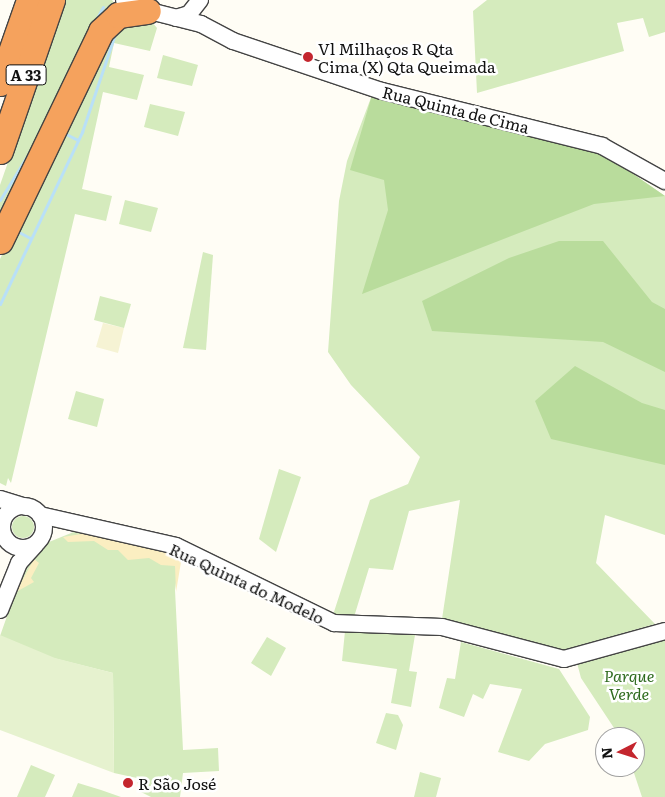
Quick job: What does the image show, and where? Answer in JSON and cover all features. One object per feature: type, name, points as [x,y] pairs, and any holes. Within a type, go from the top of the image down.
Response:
[{"type":"highway","points":[[0,54],[21,0]]},
{"type":"highway","name":"A 33","points":[[0,83],[29,0]]},
{"type":"highway","name":"A 33","points":[[0,150],[52,0]]},
{"type":"highway","points":[[0,241],[101,31],[118,15],[148,11]]},
{"type":"street","name":"Rua Quinta de Cima","points":[[124,0],[148,11],[216,31],[233,41],[382,91],[602,146],[665,181]]},
{"type":"street","points":[[174,18],[189,14],[202,0],[216,31]]},
{"type":"street","name":"Rua Quinta do Modelo","points":[[0,499],[33,511],[176,546],[334,624],[442,627],[564,659],[665,631]]},
{"type":"street","points":[[0,610],[19,563],[38,541],[44,524],[33,511],[13,509],[2,528],[6,593]]},
{"type":"street","name":"Rua Quinta do Modelo","points":[[38,541],[66,528],[93,526]]},
{"type":"street","points":[[2,528],[18,548],[38,541]]},
{"type":"shaded area","points":[[103,323],[124,328],[118,353],[96,347]]},
{"type":"green space","points":[[65,0],[112,0],[116,6],[0,229],[0,185]]},
{"type":"green space","points":[[487,0],[665,0],[665,32],[649,37],[643,18],[617,23],[624,51],[477,93],[473,11]]},
{"type":"green space","points":[[152,22],[157,28],[150,51],[114,43],[109,67],[144,75],[137,100],[103,92],[82,189],[112,196],[106,221],[75,214],[11,483],[8,478],[6,486],[0,483],[0,259],[112,27]]},
{"type":"green space","points":[[163,55],[198,65],[192,86],[157,78]]},
{"type":"green space","points":[[372,95],[597,149],[665,196],[665,535],[605,515],[596,563],[655,624],[563,650],[442,619],[460,500],[409,511],[393,570],[369,568],[354,617],[333,615],[370,500],[408,484],[420,457],[351,385],[328,352],[339,201],[347,161]]},
{"type":"green space","points":[[372,95],[597,149],[665,196],[594,204],[362,294],[388,210],[384,180],[350,170]]},
{"type":"green space","points":[[150,104],[185,112],[178,136],[144,127]]},
{"type":"green space","points":[[125,200],[158,208],[151,232],[119,224]]},
{"type":"green space","points":[[559,241],[603,241],[652,302],[665,309],[665,372],[603,342],[432,331],[422,301],[509,258]]},
{"type":"green space","points":[[203,252],[213,255],[206,350],[183,348]]},
{"type":"green space","points":[[100,296],[131,304],[124,328],[94,320]]},
{"type":"green space","points":[[575,366],[642,403],[665,410],[665,465],[551,439],[535,401]]},
{"type":"green space","points":[[76,391],[104,399],[97,427],[68,419]]},
{"type":"green space","points":[[279,469],[301,477],[276,552],[259,539]]},
{"type":"green space","points":[[23,516],[31,519],[34,527],[31,535],[23,538],[15,535],[12,527],[15,519]]},
{"type":"green space","points":[[81,529],[180,554],[175,590],[183,750],[218,748],[219,771],[183,773],[180,797],[151,797],[139,791],[137,778],[114,773],[113,673],[53,658],[0,636],[23,571],[49,542]]},
{"type":"green space","points":[[345,631],[415,635],[409,671],[417,672],[411,707],[391,703],[397,669],[342,661]]},
{"type":"green space","points":[[0,635],[55,658],[113,673],[114,773],[0,730]]},
{"type":"green space","points":[[267,637],[286,648],[271,676],[251,663]]},
{"type":"green space","name":"Parque Verde","points":[[665,639],[665,797],[642,797],[635,777],[645,777],[645,727],[613,727],[581,678],[577,663]]},
{"type":"green space","points":[[461,642],[559,669],[590,717],[588,730],[545,744],[529,761],[498,752],[522,689],[490,684],[483,699],[473,694],[464,717],[439,708],[447,678],[455,679]]},
{"type":"green space","points":[[386,713],[398,715],[403,725],[396,750],[376,743]]},
{"type":"green space","points":[[31,765],[55,775],[45,797],[17,797]]},
{"type":"green space","points":[[420,772],[441,778],[436,797],[414,797]]},
{"type":"green space","points":[[78,783],[101,790],[121,797],[72,797]]},
{"type":"sand","points":[[87,533],[182,556],[176,592],[175,566],[161,565],[149,558],[128,560],[118,550],[108,550],[94,541],[68,542],[63,537]]},
{"type":"sand","points":[[34,559],[39,563],[31,578],[34,582],[16,592]]},
{"type":"waterway","points":[[72,63],[103,7]]},
{"type":"waterway","points":[[0,304],[82,132],[115,34]]},
{"type":"waterway","points":[[62,132],[78,140]]},
{"type":"waterway","points":[[0,200],[27,156]]},
{"type":"waterway","points":[[15,230],[30,238]]},
{"type":"place","name":"Vl Milhaços R Qta Cima (X) Qta Queimada","points":[[308,57]]},
{"type":"place","name":"R São José","points":[[128,783]]}]
